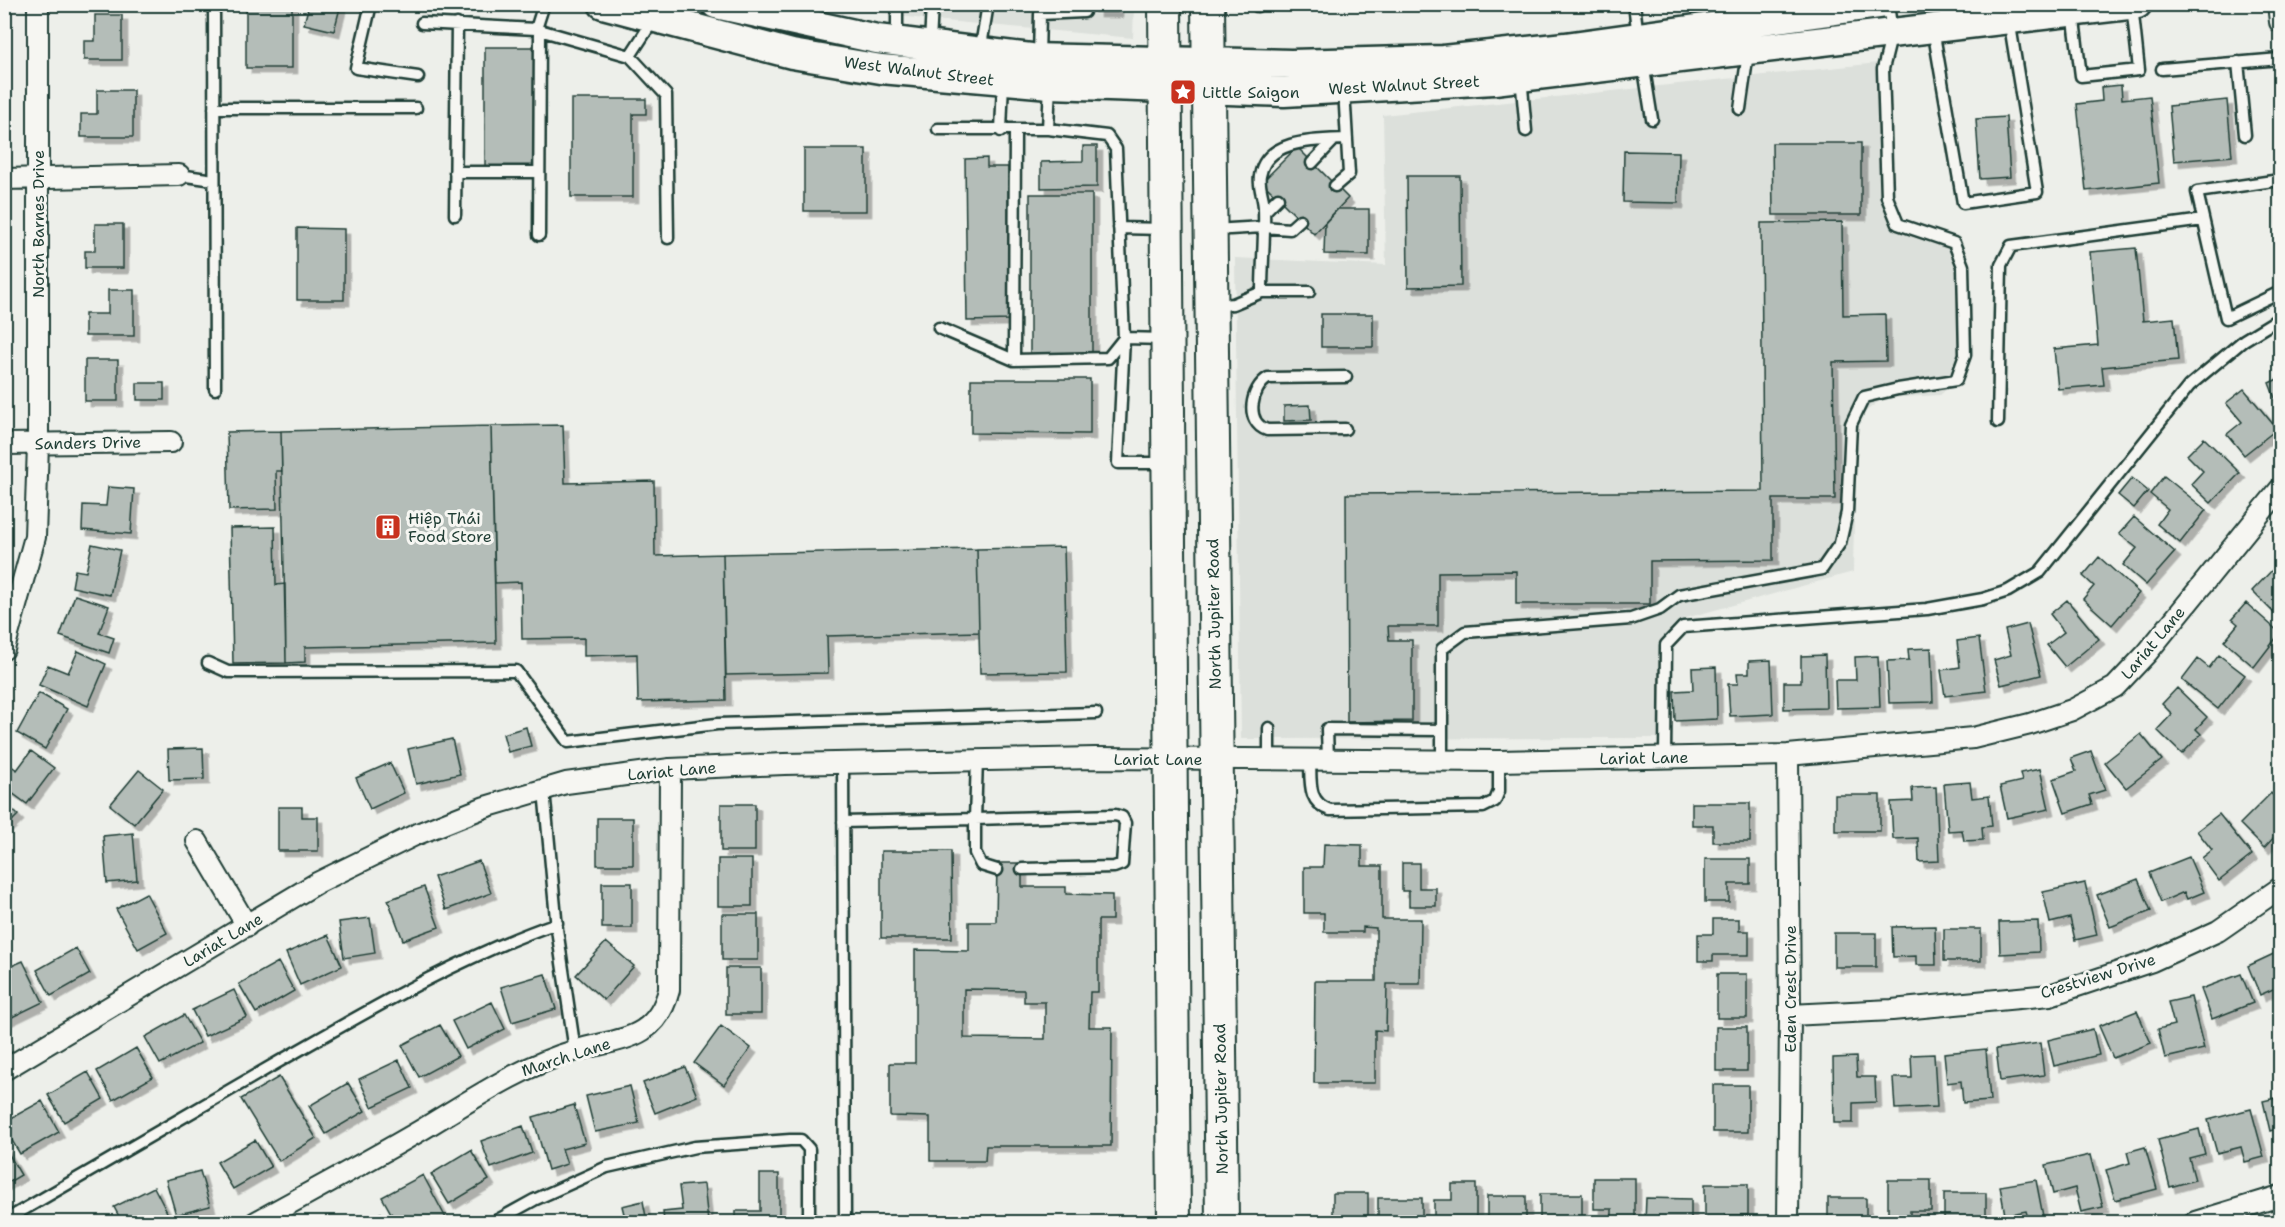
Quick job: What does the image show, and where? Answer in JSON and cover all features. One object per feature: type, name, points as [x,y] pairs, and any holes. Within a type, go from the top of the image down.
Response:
[{"type":"main road","name":"West Walnut Street","points":[[603,4],[792,54],[881,69],[1003,81],[1044,71]]},
{"type":"main road","points":[[1165,4],[1173,759],[1174,1222]]},
{"type":"main road","name":"North Jupiter Road","points":[[1208,4],[1222,1222]]},
{"type":"main road","points":[[1641,50],[1657,54],[1737,42],[1755,21],[1880,4]]},
{"type":"main road","name":"West Walnut Street","points":[[719,5],[837,32],[930,47],[980,52],[1044,71],[1208,76],[1291,64],[1443,60],[1641,50],[1748,50],[2137,4]]},
{"type":"main road","points":[[654,19],[702,19],[716,14],[719,5]]},
{"type":"main road","points":[[725,38],[729,32],[747,30],[765,30],[806,40],[837,32]]},
{"type":"main road","name":"West Walnut Street","points":[[1208,76],[1284,92],[1344,89],[1526,76],[1641,50]]},
{"type":"main road","points":[[1170,463],[1213,463]]},
{"type":"street","name":"North Barnes Drive","points":[[4,650],[35,537],[38,444],[38,4]]},
{"type":"street","points":[[2278,4],[2280,22]]},
{"type":"street","points":[[4,179],[179,175]]},
{"type":"street","name":"Sanders Drive","points":[[4,444],[171,442]]},
{"type":"street","name":"Lariat Lane","points":[[4,1070],[317,883],[415,835],[485,807],[566,783],[670,769],[843,763],[1173,759],[1442,762],[1788,754],[1973,738],[2030,724],[2061,713],[2115,687],[2147,653],[2280,489]]},
{"type":"street","name":"Eden Crest Drive","points":[[1788,754],[1790,1015],[1788,1222]]},
{"type":"street","name":"March Lane","points":[[256,1222],[422,1130],[510,1075],[575,1051],[626,1038],[648,1028],[664,1011],[669,990],[670,769]]},
{"type":"street","points":[[196,841],[247,926]]},
{"type":"street","name":"Crestview Drive","points":[[1790,1015],[1892,1010],[2050,995],[2152,961],[2218,931],[2280,888]]},
{"type":"street","points":[[2195,1222],[2280,1196]]},
{"type":"lane","points":[[214,4],[214,389]]},
{"type":"lane","points":[[371,4],[356,68],[418,76]]},
{"type":"lane","points":[[539,236],[538,29],[544,4]]},
{"type":"lane","points":[[897,4],[897,42]]},
{"type":"lane","points":[[930,47],[932,4]]},
{"type":"lane","points":[[980,52],[988,4]]},
{"type":"lane","points":[[1048,129],[1040,14],[1084,12],[1084,4]]},
{"type":"lane","points":[[1634,4],[1652,119]]},
{"type":"lane","points":[[1442,762],[1442,649],[1465,632],[1631,619],[1660,609],[1679,595],[1822,569],[1840,543],[1847,512],[1851,424],[1864,397],[1956,380],[1965,355],[1963,266],[1954,243],[1898,224],[1887,198],[1883,69],[1892,33],[1888,4]]},
{"type":"lane","points":[[2073,11],[2081,76],[2139,70],[2132,5]]},
{"type":"lane","points":[[630,56],[654,19]]},
{"type":"lane","points":[[1933,28],[1963,203],[2037,192],[2009,19]]},
{"type":"lane","points":[[422,22],[538,29],[630,56],[666,95],[668,238]]},
{"type":"lane","points":[[455,215],[457,24]]},
{"type":"lane","points":[[1740,109],[1748,50]]},
{"type":"lane","points":[[2163,69],[2280,59]]},
{"type":"lane","points":[[2238,62],[2245,135]]},
{"type":"lane","points":[[1526,76],[1526,131]]},
{"type":"lane","points":[[1001,131],[1003,81]]},
{"type":"lane","points":[[1335,186],[1349,174],[1344,89]]},
{"type":"lane","points":[[214,108],[416,108]]},
{"type":"lane","points":[[938,129],[1001,131],[1048,129],[1107,136],[1116,149],[1124,338],[1118,463],[1170,463]]},
{"type":"lane","points":[[1014,360],[1015,130]]},
{"type":"lane","points":[[1262,292],[1264,212],[1260,174],[1276,153],[1304,140],[1347,139]]},
{"type":"lane","points":[[1312,163],[1334,140]]},
{"type":"lane","points":[[455,172],[539,172]]},
{"type":"lane","points":[[179,175],[214,180]]},
{"type":"lane","points":[[2280,180],[2197,192],[2226,318],[2280,292]]},
{"type":"lane","points":[[1264,212],[1278,198]]},
{"type":"lane","points":[[1210,230],[1263,227],[1290,229],[1300,220]]},
{"type":"lane","points":[[1998,422],[2001,266],[2011,246],[2203,220]]},
{"type":"lane","points":[[1119,228],[1168,229]]},
{"type":"lane","points":[[1211,306],[1233,304],[1262,292],[1309,292]]},
{"type":"lane","points":[[1665,757],[1666,645],[1683,627],[1927,609],[1983,599],[2008,591],[2040,572],[2189,386],[2244,340],[2280,318]]},
{"type":"lane","points":[[939,328],[1014,360],[1108,358],[1124,338]]},
{"type":"lane","points":[[1124,338],[1169,339]]},
{"type":"lane","points":[[1345,429],[1267,430],[1259,427],[1254,420],[1254,391],[1259,383],[1268,378],[1346,377]]},
{"type":"lane","points":[[208,663],[228,672],[516,671],[568,742],[717,724],[1096,713]]},
{"type":"lane","points":[[1269,728],[1269,760]]},
{"type":"lane","points":[[1442,730],[1327,729],[1312,797],[1319,807],[1330,810],[1483,807],[1495,801],[1499,791],[1499,761]]},
{"type":"lane","points":[[977,760],[975,853],[981,865],[997,870]]},
{"type":"lane","points":[[843,763],[845,1222]]},
{"type":"lane","points":[[544,790],[557,923],[575,1051]]},
{"type":"lane","points":[[843,822],[1115,814],[1122,817],[1125,822],[1122,864],[1114,867],[1022,869]]},
{"type":"lane","points":[[4,1221],[342,1026],[434,976],[510,939],[557,923]]},
{"type":"lane","points":[[494,1222],[534,1200],[607,1167],[695,1147],[790,1140],[801,1140],[809,1149],[809,1222]]},
{"type":"shaded area","points":[[823,5],[1134,5],[1133,38],[923,19]]},
{"type":"shaded area","points":[[1878,63],[1888,208],[1962,253],[1963,375],[1940,395],[1883,398],[1856,419],[1853,572],[1682,619],[1658,645],[1665,738],[1241,739],[1235,258],[1386,265],[1383,115]]},
{"type":"building","points":[[246,4],[292,4],[292,68],[246,68]]},
{"type":"building","points":[[309,4],[341,4],[334,31],[304,24]]},
{"type":"building","points":[[1095,4],[1117,4],[1117,12],[1095,12]]},
{"type":"building","points":[[95,15],[122,15],[122,60],[84,60],[84,41],[95,41]]},
{"type":"building","points":[[485,47],[535,47],[535,168],[485,168]]},
{"type":"building","points":[[2121,85],[2122,99],[2150,96],[2159,183],[2086,191],[2077,104],[2102,101],[2101,87]]},
{"type":"building","points":[[97,90],[133,90],[133,137],[81,137],[81,114],[97,114]]},
{"type":"building","points":[[571,99],[646,99],[646,114],[633,114],[633,197],[571,197]]},
{"type":"building","points":[[2227,100],[2232,156],[2174,161],[2169,106]]},
{"type":"building","points":[[2006,117],[2010,177],[1980,179],[1976,119]]},
{"type":"building","points":[[1772,143],[1861,143],[1861,215],[1773,215]]},
{"type":"building","points":[[1083,146],[1097,146],[1097,187],[1041,188],[1041,162],[1083,161]]},
{"type":"building","points":[[1297,147],[1348,198],[1314,234],[1262,182]]},
{"type":"building","points":[[804,149],[866,149],[866,211],[804,211]]},
{"type":"building","points":[[1624,151],[1679,152],[1678,203],[1623,202]]},
{"type":"building","points":[[987,158],[987,167],[1008,167],[1009,320],[967,321],[965,159]]},
{"type":"building","points":[[1407,176],[1460,176],[1461,286],[1408,287]]},
{"type":"building","points":[[1030,194],[1092,194],[1092,354],[1030,354]]},
{"type":"building","points":[[1338,209],[1369,209],[1369,255],[1324,254],[1325,223]]},
{"type":"building","points":[[1842,222],[1843,315],[1885,314],[1886,361],[1833,362],[1835,499],[1773,499],[1773,560],[1650,561],[1650,604],[1516,604],[1516,571],[1438,572],[1438,626],[1388,626],[1389,640],[1412,640],[1412,721],[1347,722],[1346,494],[1763,491],[1761,223]]},
{"type":"building","points":[[95,224],[123,224],[123,268],[85,268],[85,251],[95,251]]},
{"type":"building","points":[[297,228],[344,229],[344,300],[297,300]]},
{"type":"building","points":[[2136,248],[2143,321],[2174,318],[2178,360],[2102,367],[2104,385],[2058,389],[2054,349],[2098,345],[2090,252]]},
{"type":"building","points":[[108,290],[134,290],[134,336],[85,336],[85,314],[108,314]]},
{"type":"building","points":[[1321,314],[1373,314],[1373,347],[1321,347]]},
{"type":"building","points":[[85,360],[118,360],[118,401],[85,401]]},
{"type":"building","points":[[2280,378],[2280,411],[2269,383]]},
{"type":"building","points":[[971,379],[1090,379],[1090,434],[971,433]]},
{"type":"building","points":[[137,383],[164,383],[164,400],[137,400]]},
{"type":"building","points":[[2244,389],[2277,429],[2244,455],[2227,434],[2242,422],[2226,403]]},
{"type":"building","points":[[1310,405],[1311,420],[1284,421],[1284,406]]},
{"type":"building","points":[[563,425],[565,483],[654,481],[655,556],[723,554],[726,700],[638,702],[637,654],[584,656],[584,638],[522,639],[521,582],[495,583],[491,426]]},
{"type":"building","name":"Hiệp Thái Food Store","points":[[491,426],[496,643],[305,647],[305,662],[286,663],[281,431]]},
{"type":"building","points":[[281,431],[282,471],[276,471],[277,509],[229,510],[227,432]]},
{"type":"building","points":[[2204,438],[2240,473],[2211,503],[2191,484],[2203,471],[2187,455]]},
{"type":"building","points":[[2164,476],[2206,510],[2180,543],[2157,524],[2168,509],[2150,494]]},
{"type":"building","points":[[2132,478],[2148,491],[2134,508],[2118,495]]},
{"type":"building","points":[[108,487],[134,489],[131,534],[82,530],[83,505],[106,506]]},
{"type":"building","points":[[2134,517],[2175,552],[2146,585],[2123,565],[2137,548],[2119,534]]},
{"type":"building","points":[[275,527],[276,585],[285,584],[286,663],[233,664],[230,528]]},
{"type":"building","points":[[92,544],[120,550],[110,595],[72,587],[75,570],[86,572]]},
{"type":"building","points":[[1064,547],[1067,672],[980,673],[977,549]]},
{"type":"building","points":[[977,549],[979,632],[827,636],[828,673],[726,675],[723,554]]},
{"type":"building","points":[[2099,557],[2139,593],[2112,625],[2083,599],[2094,586],[2083,576]]},
{"type":"building","points":[[2277,565],[2280,568],[2280,619],[2252,591]]},
{"type":"building","points":[[75,595],[109,606],[99,633],[114,638],[109,653],[60,636]]},
{"type":"building","points":[[2067,600],[2099,639],[2065,667],[2047,645],[2064,632],[2050,614]]},
{"type":"building","points":[[2246,603],[2280,633],[2254,667],[2224,641],[2238,624],[2232,619]]},
{"type":"building","points":[[2028,624],[2041,675],[2001,685],[1994,660],[2011,655],[2005,630]]},
{"type":"building","points":[[1979,638],[1986,691],[1945,696],[1941,670],[1960,667],[1957,641]]},
{"type":"building","points":[[1931,648],[1933,702],[1889,703],[1887,661],[1909,660],[1908,649]]},
{"type":"building","points":[[78,651],[106,664],[88,706],[39,685],[48,665],[68,673]]},
{"type":"building","points":[[1825,655],[1826,708],[1784,709],[1784,682],[1801,682],[1801,656]]},
{"type":"building","points":[[2219,655],[2245,675],[2218,709],[2182,680],[2198,659],[2209,668]]},
{"type":"building","points":[[1878,656],[1880,707],[1836,708],[1835,680],[1856,680],[1855,657]]},
{"type":"building","points":[[1771,660],[1773,714],[1730,716],[1728,684],[1738,684],[1737,673],[1749,673],[1749,661]]},
{"type":"building","points":[[1716,667],[1717,719],[1675,721],[1674,691],[1693,690],[1692,668]]},
{"type":"building","points":[[2177,688],[2207,717],[2196,729],[2201,734],[2182,754],[2157,730],[2172,714],[2162,704]]},
{"type":"building","points":[[39,693],[67,709],[45,749],[17,733]]},
{"type":"building","points":[[526,727],[531,746],[508,752],[503,734]]},
{"type":"building","points":[[2141,734],[2162,760],[2126,788],[2105,762]]},
{"type":"building","points":[[452,739],[460,774],[416,784],[408,749]]},
{"type":"building","points":[[203,748],[204,779],[169,780],[168,749]]},
{"type":"building","points":[[31,751],[54,768],[27,804],[4,787],[4,761],[17,770]]},
{"type":"building","points":[[2091,751],[2105,790],[2089,795],[2092,804],[2065,813],[2053,779],[2076,771],[2071,758]]},
{"type":"building","points":[[390,763],[404,793],[370,809],[356,778]]},
{"type":"building","points":[[2040,769],[2049,809],[2007,818],[2000,786],[2022,781],[2020,773]]},
{"type":"building","points":[[139,770],[163,789],[134,824],[110,805]]},
{"type":"building","points":[[1970,782],[1972,798],[1989,796],[1992,826],[1982,827],[1983,840],[1964,841],[1962,830],[1948,831],[1944,784]]},
{"type":"building","points":[[1936,787],[1939,861],[1919,862],[1918,838],[1893,839],[1891,802],[1913,801],[1912,788]]},
{"type":"building","points":[[2271,793],[2280,803],[2280,831],[2264,848],[2240,824]]},
{"type":"building","points":[[1835,795],[1880,795],[1880,831],[1835,831]]},
{"type":"building","points":[[4,802],[18,815],[4,829]]},
{"type":"building","points":[[1692,803],[1750,803],[1750,842],[1713,842],[1713,825],[1692,825]]},
{"type":"building","points":[[721,804],[755,804],[755,851],[721,851]]},
{"type":"building","points":[[278,807],[302,807],[302,817],[318,817],[318,851],[278,851]]},
{"type":"building","points":[[2219,814],[2252,855],[2219,881],[2202,858],[2212,850],[2197,831]]},
{"type":"building","points":[[597,818],[633,818],[633,865],[597,865]]},
{"type":"building","points":[[133,833],[137,880],[107,883],[103,836]]},
{"type":"building","points":[[1324,844],[1362,845],[1362,866],[1382,866],[1382,919],[1421,919],[1420,984],[1387,984],[1386,1031],[1375,1030],[1375,1083],[1314,1083],[1315,981],[1376,981],[1376,928],[1363,927],[1363,932],[1324,932],[1324,913],[1304,913],[1304,867],[1323,867]]},
{"type":"building","points":[[881,851],[951,851],[952,938],[881,938]]},
{"type":"building","points":[[2189,857],[2204,892],[2187,899],[2184,892],[2161,902],[2149,873]]},
{"type":"building","points":[[718,859],[752,859],[752,906],[718,906]]},
{"type":"building","points":[[1705,859],[1750,859],[1750,884],[1729,884],[1729,902],[1705,902]]},
{"type":"building","points":[[479,861],[491,893],[446,910],[434,877]]},
{"type":"building","points":[[997,863],[1022,863],[1022,887],[1066,887],[1066,894],[1112,895],[1112,920],[1098,920],[1098,992],[1090,992],[1089,1027],[1112,1027],[1111,1146],[986,1146],[985,1161],[930,1161],[930,1117],[890,1116],[890,1063],[915,1063],[915,950],[969,951],[969,922],[996,922]],"holes":[[[964,989],[1024,990],[1024,1002],[1045,1002],[1045,1039],[964,1038]]]},
{"type":"building","points":[[1402,863],[1419,863],[1419,888],[1436,888],[1436,906],[1409,906],[1409,891],[1402,891]]},
{"type":"building","points":[[2138,879],[2151,911],[2110,927],[2097,895]]},
{"type":"building","points":[[602,883],[632,883],[632,928],[602,928]]},
{"type":"building","points":[[2085,883],[2097,935],[2075,940],[2070,918],[2050,923],[2043,892]]},
{"type":"building","points":[[424,887],[439,927],[403,940],[388,900]]},
{"type":"building","points":[[146,893],[167,933],[138,949],[116,909]]},
{"type":"building","points":[[722,914],[758,914],[758,960],[722,960]]},
{"type":"building","points":[[370,918],[375,953],[344,958],[339,922]]},
{"type":"building","points":[[1713,919],[1739,919],[1739,931],[1749,931],[1749,955],[1713,955],[1713,961],[1698,961],[1698,934],[1713,934]]},
{"type":"building","points":[[2038,921],[2039,952],[2000,954],[1999,922]]},
{"type":"building","points":[[1935,926],[1936,965],[1916,965],[1916,956],[1893,957],[1892,927]]},
{"type":"building","points":[[1944,929],[1981,929],[1981,961],[1944,961]]},
{"type":"building","points":[[1834,933],[1876,933],[1876,967],[1834,967]]},
{"type":"building","points":[[328,935],[342,966],[300,985],[286,953]]},
{"type":"building","points":[[606,942],[634,966],[604,1000],[576,975]]},
{"type":"building","points":[[76,948],[90,974],[51,996],[37,970]]},
{"type":"building","points":[[2280,951],[2280,986],[2260,995],[2248,966]]},
{"type":"building","points":[[4,960],[9,967],[23,961],[43,1002],[4,1021]]},
{"type":"building","points":[[278,962],[294,991],[256,1013],[239,984]]},
{"type":"building","points":[[726,968],[761,968],[761,1014],[726,1014]]},
{"type":"building","points":[[545,974],[556,1009],[512,1022],[501,987]]},
{"type":"building","points":[[1717,974],[1747,974],[1747,1018],[1717,1018]]},
{"type":"building","points":[[2241,974],[2253,1003],[2212,1019],[2201,989]]},
{"type":"building","points":[[234,990],[247,1017],[205,1036],[192,1010]]},
{"type":"building","points":[[2191,997],[2204,1049],[2165,1058],[2158,1029],[2174,1025],[2168,1002]]},
{"type":"building","points":[[492,1002],[505,1029],[466,1049],[452,1021]]},
{"type":"building","points":[[2137,1011],[2151,1043],[2113,1058],[2099,1026]]},
{"type":"building","points":[[184,1015],[200,1043],[160,1064],[145,1037]]},
{"type":"building","points":[[440,1025],[458,1056],[419,1077],[402,1045]]},
{"type":"building","points":[[721,1026],[751,1048],[724,1085],[694,1063]]},
{"type":"building","points":[[1716,1027],[1747,1027],[1747,1071],[1716,1071]]},
{"type":"building","points":[[2093,1029],[2099,1055],[2054,1066],[2048,1040]]},
{"type":"building","points":[[2040,1043],[2044,1075],[2000,1081],[1996,1049]]},
{"type":"building","points":[[136,1048],[153,1077],[113,1100],[97,1071]]},
{"type":"building","points":[[1986,1049],[1990,1101],[1963,1103],[1961,1081],[1947,1083],[1944,1053]]},
{"type":"building","points":[[1934,1054],[1937,1107],[1895,1109],[1893,1078],[1912,1078],[1911,1055]]},
{"type":"building","points":[[1856,1057],[1857,1077],[1875,1077],[1876,1102],[1853,1103],[1853,1123],[1834,1123],[1833,1058]]},
{"type":"building","points":[[399,1060],[412,1088],[372,1107],[359,1079]]},
{"type":"building","points":[[685,1067],[697,1096],[655,1113],[643,1083]]},
{"type":"building","points":[[88,1072],[103,1099],[64,1122],[48,1095]]},
{"type":"building","points":[[279,1077],[316,1138],[279,1161],[241,1099]]},
{"type":"building","points":[[348,1083],[365,1111],[326,1134],[309,1106]]},
{"type":"building","points":[[1713,1085],[1748,1085],[1748,1132],[1713,1132]]},
{"type":"building","points":[[630,1086],[639,1123],[595,1132],[586,1096]]},
{"type":"building","points":[[2280,1097],[2280,1128],[2270,1131],[2263,1101]]},
{"type":"building","points":[[42,1101],[59,1132],[20,1154],[4,1127],[4,1122]]},
{"type":"building","points":[[574,1105],[585,1143],[562,1149],[567,1164],[548,1170],[533,1117]]},
{"type":"building","points":[[2251,1109],[2264,1157],[2245,1162],[2241,1147],[2217,1153],[2208,1120]]},
{"type":"building","points":[[523,1126],[532,1153],[491,1168],[481,1141]]},
{"type":"building","points":[[2199,1129],[2205,1154],[2189,1158],[2195,1180],[2170,1187],[2158,1140]]},
{"type":"building","points":[[255,1140],[271,1167],[233,1189],[217,1162]]},
{"type":"building","points":[[4,1146],[21,1175],[4,1185]]},
{"type":"building","points":[[2145,1147],[2157,1189],[2115,1200],[2106,1170],[2130,1163],[2127,1152]]},
{"type":"building","points":[[471,1150],[489,1180],[449,1204],[431,1174]]},
{"type":"building","points":[[2090,1155],[2103,1207],[2081,1212],[2075,1188],[2053,1194],[2046,1165]]},
{"type":"building","points":[[200,1171],[210,1206],[176,1215],[166,1180]]},
{"type":"building","points":[[760,1174],[779,1174],[779,1222],[736,1222],[736,1211],[760,1211]]},
{"type":"building","points":[[423,1175],[448,1222],[415,1222],[412,1217],[396,1222],[382,1197]]},
{"type":"building","points":[[1594,1178],[1635,1178],[1635,1222],[1612,1222],[1612,1209],[1594,1209]]},
{"type":"building","points":[[1888,1180],[1931,1180],[1931,1211],[1910,1211],[1910,1222],[1888,1222]]},
{"type":"building","points":[[2036,1180],[2043,1216],[2028,1218],[2026,1211],[2005,1215],[2000,1186]]},
{"type":"building","points":[[704,1184],[708,1222],[664,1222],[663,1212],[682,1210],[679,1186]]},
{"type":"building","points":[[1452,1184],[1476,1184],[1476,1222],[1434,1222],[1434,1200],[1452,1200]]},
{"type":"building","points":[[1705,1184],[1748,1184],[1748,1215],[1726,1215],[1726,1222],[1705,1222]]},
{"type":"building","points":[[154,1187],[172,1222],[122,1222],[114,1207]]},
{"type":"building","points":[[1333,1193],[1368,1193],[1368,1222],[1333,1222]]},
{"type":"building","points":[[1944,1193],[1986,1193],[1986,1222],[1944,1222]]},
{"type":"building","points":[[1540,1194],[1582,1194],[1582,1222],[1540,1222]]},
{"type":"building","points":[[1487,1196],[1526,1196],[1526,1222],[1487,1222]]},
{"type":"building","points":[[1378,1198],[1422,1198],[1422,1222],[1378,1222]]},
{"type":"building","points":[[1646,1198],[1691,1199],[1691,1222],[1645,1222]]},
{"type":"building","points":[[1828,1198],[1866,1198],[1866,1222],[1828,1222]]},
{"type":"building","points":[[643,1201],[647,1222],[626,1222],[622,1206]]},
{"type":"building","points":[[381,1213],[385,1222],[357,1222]]},
{"type":"place","name":"Little Saigon","points":[[1183,92]]},
{"type":"place","name":"Hiệp Thái Food Store","points":[[388,527]]}]
